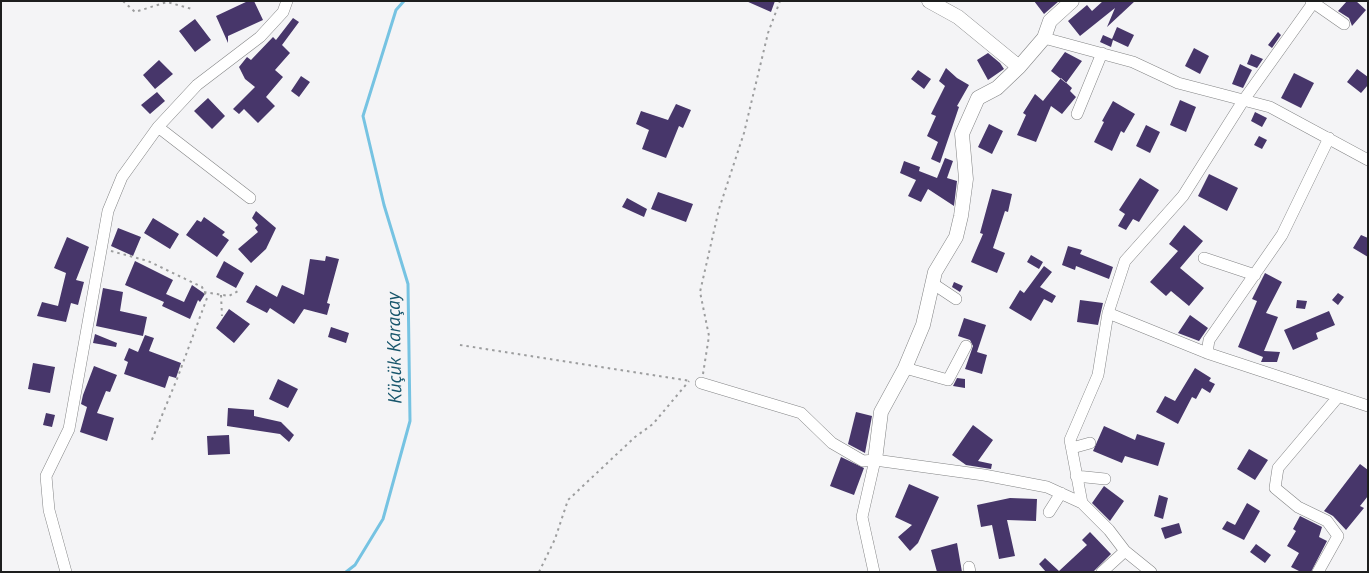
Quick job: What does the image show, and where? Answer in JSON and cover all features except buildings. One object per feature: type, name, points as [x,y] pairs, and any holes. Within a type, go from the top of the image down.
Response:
[{"type":"street","points":[[66,572],[49,510],[46,476],[68,429],[99,247],[108,211],[122,177],[158,127],[197,85],[260,38],[283,12],[287,1]]},
{"type":"street","points":[[929,1],[958,17],[1019,67]]},
{"type":"street","points":[[874,572],[862,517],[875,460],[881,412],[905,368],[923,326],[935,272],[956,237],[966,179],[962,134],[978,98],[997,88],[1019,67],[1044,38],[1050,21],[1072,1]]},
{"type":"street","points":[[1082,503],[1070,440],[1098,375],[1108,313],[1125,261],[1183,196],[1243,101],[1312,2],[1344,24]]},
{"type":"street","points":[[1044,38],[1133,62],[1178,83],[1270,107],[1368,160]]},
{"type":"street","points":[[1077,114],[1102,53]]},
{"type":"street","points":[[158,127],[250,198]]},
{"type":"street","points":[[1207,353],[1209,340],[1282,236],[1329,138]]},
{"type":"street","points":[[1204,258],[1254,275]]},
{"type":"street","points":[[932,283],[956,299]]},
{"type":"street","points":[[1108,313],[1207,353],[1368,406]]},
{"type":"street","points":[[905,368],[948,380],[966,346]]},
{"type":"street","points":[[702,383],[800,413],[832,443],[862,461],[875,460],[984,475],[1047,487],[1082,503],[1109,530],[1125,551],[1150,572]]},
{"type":"street","points":[[1318,572],[1338,536],[1327,521],[1298,507],[1275,488],[1278,468],[1338,397]]},
{"type":"street","points":[[1072,448],[1090,443]]},
{"type":"street","points":[[1076,476],[1105,479]]},
{"type":"street","points":[[1049,512],[1061,493]]},
{"type":"street","points":[[1102,572],[1125,551]]},
{"type":"path","points":[[123,1],[136,12],[167,2],[192,9]]},
{"type":"path","points":[[460,345],[702,383],[709,336],[700,292],[720,209],[744,133],[768,33],[780,1]]},
{"type":"path","points":[[99,247],[148,261],[202,287],[207,298],[178,379],[151,442]]},
{"type":"path","points":[[204,292],[228,296],[238,291]]},
{"type":"path","points":[[220,294],[222,316]]},
{"type":"path","points":[[539,572],[555,538],[568,500],[614,456],[653,424],[690,381]]},
{"type":"waterway","name":"Küçük Karaçay","points":[[346,572],[355,565],[383,519],[410,421],[408,284],[384,205],[363,116],[396,10],[404,1]]}]
